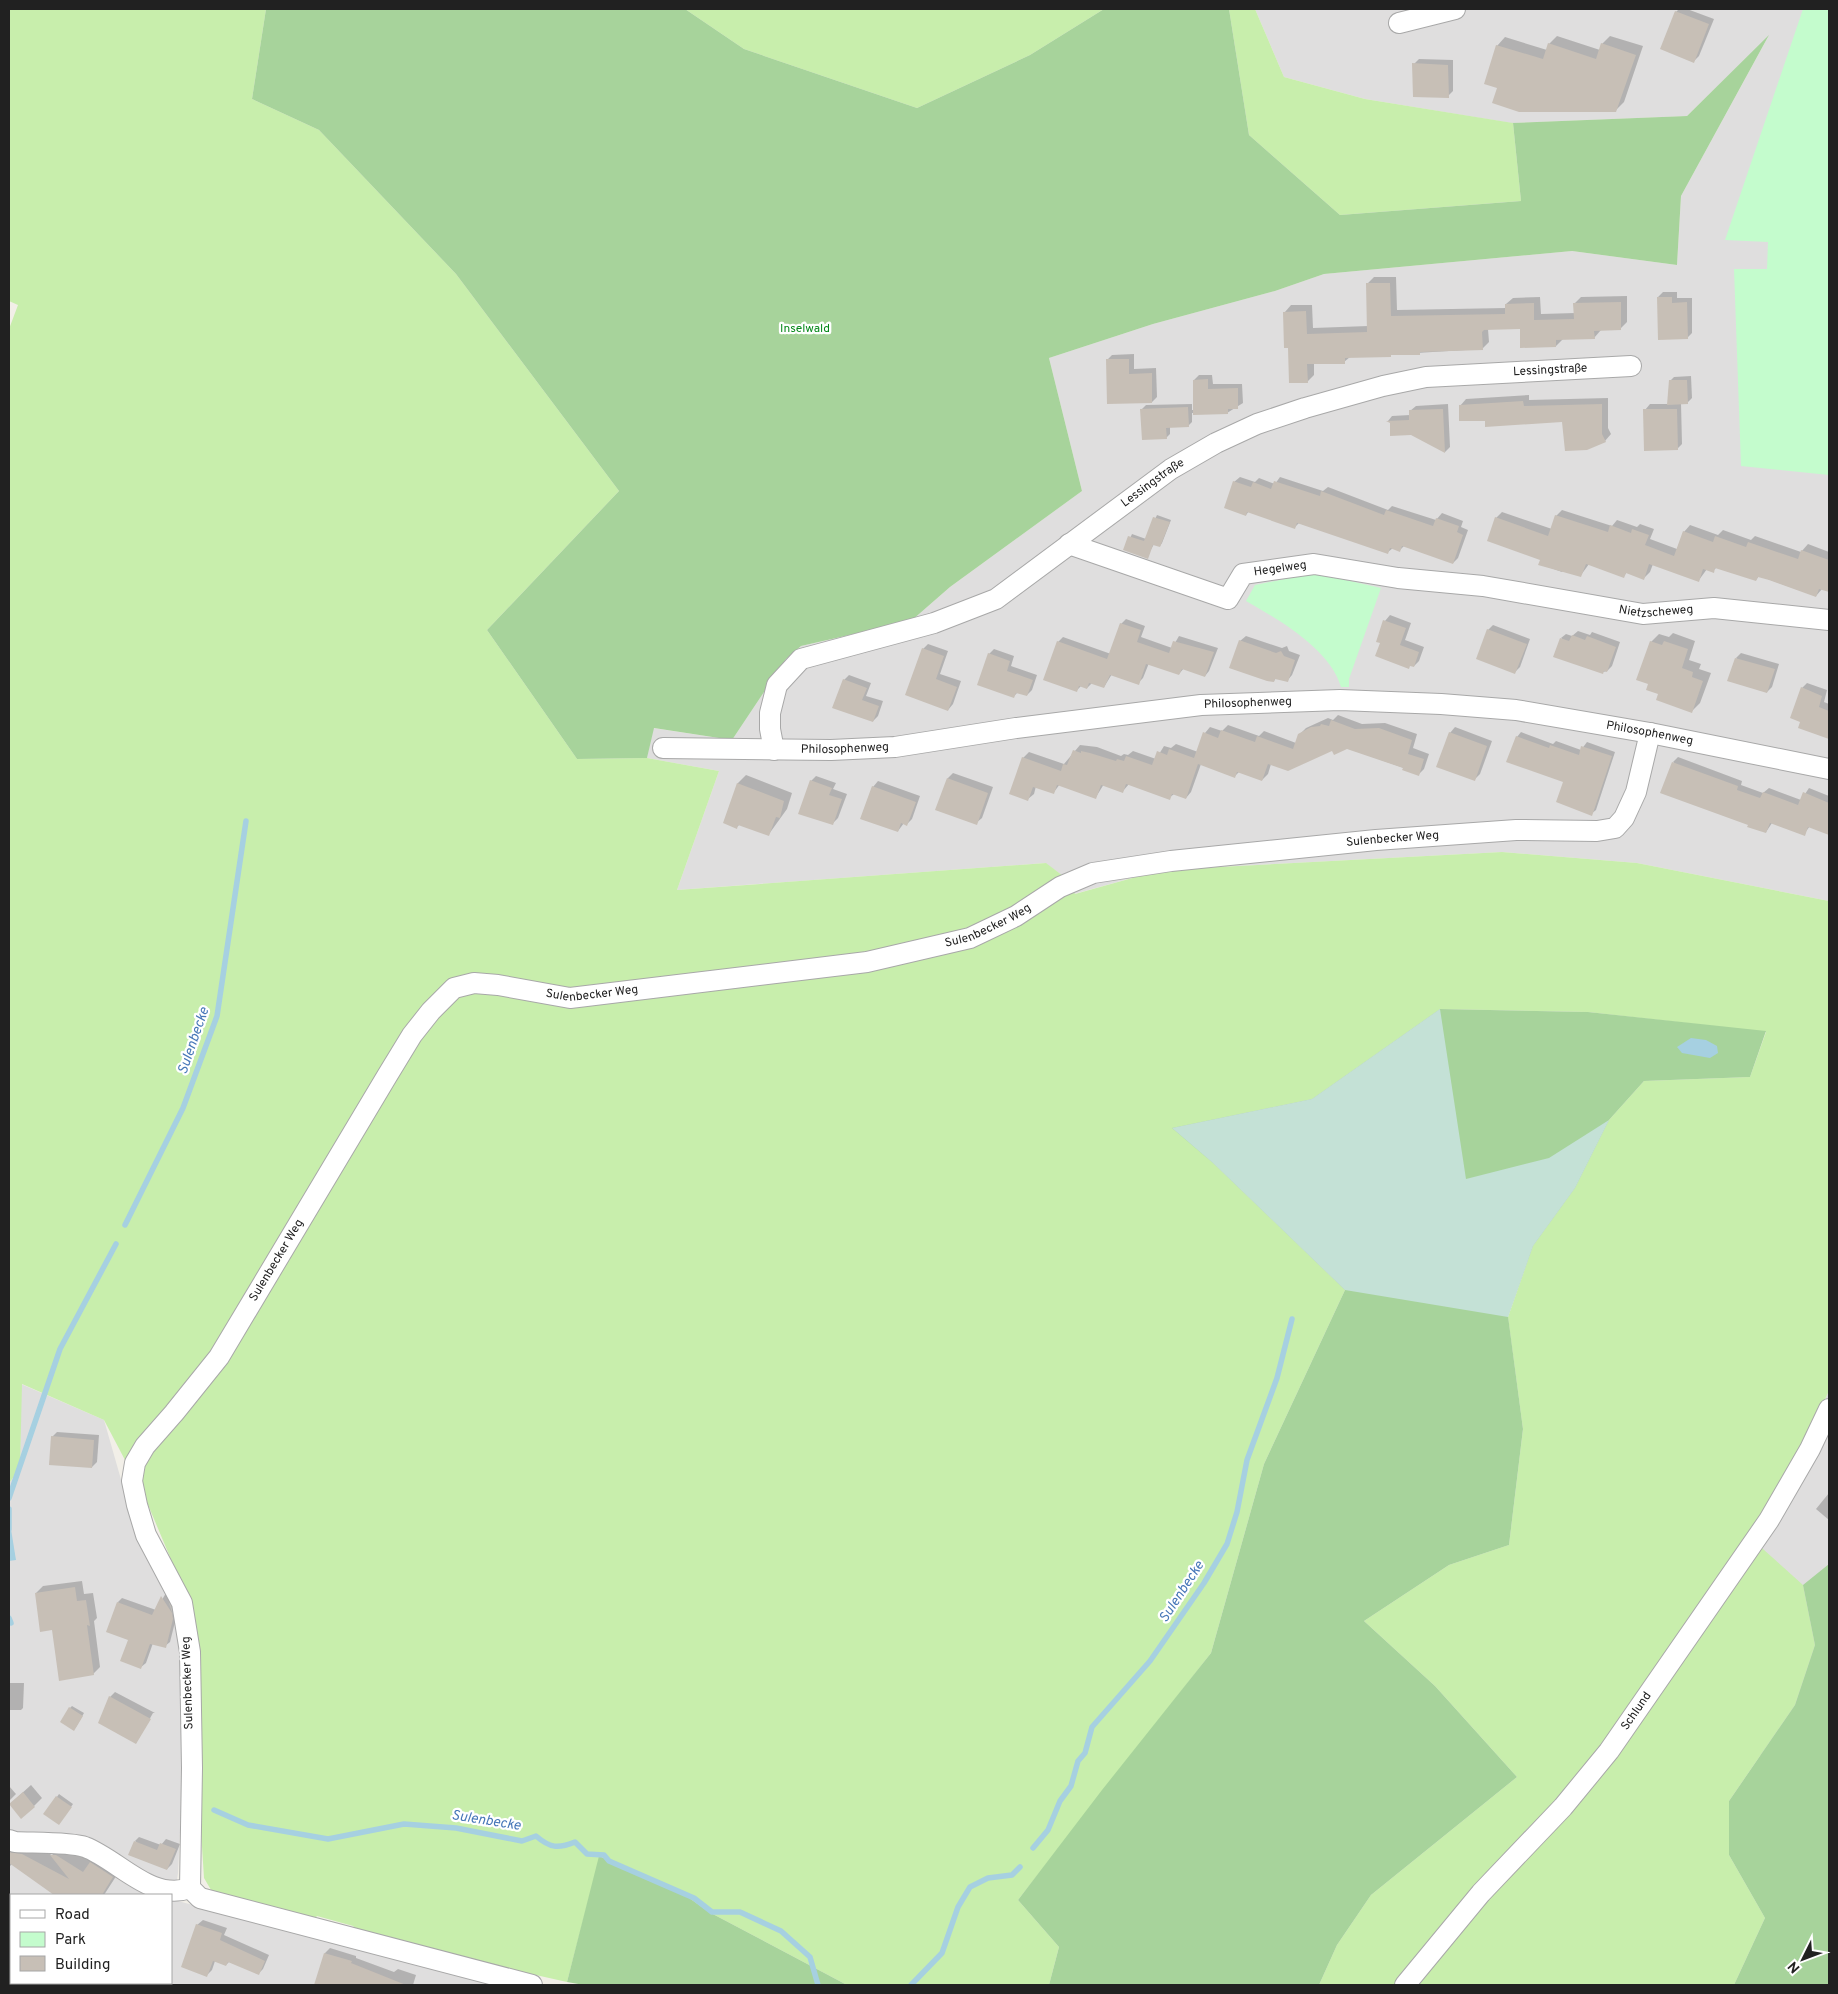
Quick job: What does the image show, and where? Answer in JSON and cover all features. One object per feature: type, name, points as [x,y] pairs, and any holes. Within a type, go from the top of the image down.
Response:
[{"type":"street","points":[[1399,24],[1455,9]]},
{"type":"street","name":"Lessingstraße","points":[[774,750],[770,729],[770,713],[777,685],[801,659],[934,623],[996,599],[1171,468],[1224,439],[1305,408],[1383,386],[1426,377],[1631,366]]},
{"type":"street","name":"Hegelweg","points":[[1069,544],[1228,599],[1243,574],[1314,564],[1398,578],[1483,586]]},
{"type":"street","name":"Nietzscheweg","points":[[1483,586],[1643,614],[1714,608],[1829,620]]},
{"type":"street","name":"Philosophenweg","points":[[663,748],[774,750],[895,747],[1016,728],[1201,705],[1340,700],[1441,704],[1516,710],[1650,733],[1829,769]]},
{"type":"street","name":"Sulenbecker Weg","points":[[190,1888],[192,1768],[190,1652],[182,1603],[146,1535],[137,1505],[132,1481],[134,1463],[145,1446],[174,1414],[219,1357],[412,1035],[431,1011],[454,988],[474,983],[498,985],[570,998],[866,962],[970,938],[1016,916],[1060,887],[1093,872],[1171,861],[1376,840],[1516,830],[1597,831],[1615,828],[1624,818],[1636,792],[1650,733]]},
{"type":"street","name":"Schlund","points":[[1405,1985],[1481,1893],[1563,1807],[1610,1751],[1769,1520],[1810,1449],[1829,1410]]},
{"type":"street","points":[[9,1840],[15,1842],[84,1846],[152,1886],[169,1892],[190,1888],[200,1898],[532,1985]]},
{"type":"shaded area","points":[[1255,9],[1829,9],[1829,901],[1637,863],[1502,852],[1161,870],[1074,894],[1067,879],[1045,863],[677,890],[719,771],[647,758],[653,728],[732,740],[786,659],[801,646],[911,621],[950,587],[1082,491],[1049,358],[1153,324],[1275,291],[1324,274],[1572,251],[1677,265],[1681,196],[1768,37],[1687,116],[1511,123],[1365,99],[1284,77]]},
{"type":"shaded area","points":[[21,1384],[104,1420],[130,1511],[161,1575],[181,1644],[184,1750],[178,1873],[174,1900],[498,1985],[73,1984],[172,1984],[172,1894],[10,1894],[10,1896],[9,1895],[9,1483],[20,1469]]},
{"type":"shaded area","points":[[1829,1391],[1829,1985],[1734,1985],[1765,1918],[1754,1541]]},
{"type":"green space","points":[[9,9],[266,9],[252,99],[319,130],[456,274],[619,491],[487,630],[577,759],[647,758],[719,771],[677,890],[1046,863],[1067,879],[1075,894],[1161,870],[1502,852],[1637,863],[1829,901],[1829,1391],[1754,1541],[1803,1585],[1815,1645],[1795,1705],[1729,1801],[1729,1855],[1765,1918],[1734,1985],[1413,1985],[1606,1745],[1553,1805],[1528,1828],[1397,1985],[1319,1985],[1337,1945],[1371,1895],[1517,1777],[1435,1686],[1364,1621],[1449,1565],[1509,1545],[1523,1429],[1508,1317],[1533,1246],[1575,1188],[1609,1120],[1644,1081],[1750,1077],[1766,1032],[1588,1012],[1440,1009],[1312,1099],[1173,1128],[1213,1163],[1345,1290],[1264,1464],[1211,1653],[1018,1900],[1059,1947],[1049,1985],[847,1985],[709,1912],[675,1888],[600,1856],[567,1982],[416,1948],[359,1932],[353,1926],[317,1916],[313,1921],[214,1895],[204,1878],[186,1595],[146,1500],[104,1420],[22,1384],[20,1469],[9,1483],[9,329],[18,305],[9,301]]},
{"type":"green space","name":"Inselwald","points":[[266,9],[685,9],[744,49],[917,108],[1030,55],[1104,9],[1229,9],[1249,135],[1340,215],[1521,201],[1513,123],[1511,123],[1687,116],[1769,35],[1681,196],[1677,265],[1572,251],[1324,274],[1275,291],[1153,324],[1049,358],[1082,491],[950,587],[911,621],[801,646],[786,659],[732,740],[654,728],[647,758],[577,759],[487,630],[619,491],[456,274],[319,130],[252,99]]},
{"type":"green space","points":[[685,9],[1104,9],[1030,55],[917,108],[744,49]]},
{"type":"green space","points":[[1229,9],[1255,9],[1284,77],[1365,99],[1513,123],[1521,201],[1340,215],[1249,135]]},
{"type":"green space","points":[[1803,9],[1829,9],[1829,475],[1741,466],[1734,269],[1767,269],[1768,242],[1725,240]]},
{"type":"green space","points":[[1315,573],[1381,588],[1349,679],[1349,687],[1341,687],[1335,673],[1326,660],[1302,637],[1246,601],[1255,585]]},
{"type":"green space","points":[[1440,1009],[1588,1012],[1766,1031],[1750,1077],[1644,1081],[1609,1120],[1575,1188],[1533,1246],[1508,1316],[1523,1429],[1509,1545],[1449,1565],[1364,1621],[1435,1686],[1517,1777],[1371,1895],[1337,1945],[1319,1985],[1049,1985],[1059,1947],[1018,1900],[1102,1790],[1211,1653],[1264,1464],[1345,1290],[1213,1163],[1172,1128],[1312,1099]]},
{"type":"green space","points":[[1440,1009],[1466,1179],[1549,1158],[1609,1120],[1575,1188],[1533,1246],[1508,1317],[1345,1290],[1213,1163],[1172,1128],[1312,1099]]},
{"type":"green space","points":[[1829,1564],[1829,1985],[1734,1985],[1765,1918],[1729,1855],[1729,1801],[1795,1705],[1815,1645],[1803,1585]]},
{"type":"green space","points":[[599,1856],[675,1888],[709,1912],[847,1985],[584,1985],[567,1982]]},
{"type":"green space","points":[[9,1895],[10,1984],[74,1985],[9,1985]]},
{"type":"water","points":[[1691,1038],[1706,1040],[1717,1046],[1718,1053],[1710,1058],[1682,1053],[1677,1047]]},
{"type":"water","points":[[10,1523],[16,1560],[9,1561],[9,1525]]},
{"type":"building","points":[[1675,11],[1709,24],[1694,63],[1660,49]]},
{"type":"building","points":[[1548,43],[1596,59],[1601,43],[1636,55],[1616,112],[1519,112],[1492,103],[1497,88],[1484,84],[1496,45],[1543,59]]},
{"type":"building","points":[[1412,63],[1448,65],[1449,98],[1413,97]]},
{"type":"building","points":[[1366,283],[1390,283],[1391,316],[1505,314],[1505,304],[1534,303],[1534,320],[1574,319],[1573,303],[1621,302],[1621,330],[1594,331],[1595,339],[1556,340],[1556,347],[1520,348],[1520,329],[1484,330],[1482,332],[1483,350],[1420,352],[1420,355],[1391,355],[1391,357],[1345,358],[1345,364],[1307,364],[1308,383],[1289,383],[1288,348],[1284,348],[1283,312],[1306,311],[1307,334],[1367,332]]},
{"type":"building","points":[[1657,297],[1672,297],[1672,303],[1687,302],[1688,339],[1658,340]]},
{"type":"building","points":[[1106,359],[1129,359],[1129,374],[1152,373],[1152,403],[1107,404]]},
{"type":"building","points":[[1208,379],[1208,389],[1238,388],[1238,409],[1228,409],[1228,414],[1193,415],[1193,380]]},
{"type":"building","points":[[1669,380],[1687,380],[1688,404],[1667,405]]},
{"type":"building","points":[[1523,401],[1524,406],[1602,404],[1602,434],[1606,442],[1587,450],[1565,451],[1562,422],[1485,427],[1485,421],[1459,421],[1459,405]]},
{"type":"building","points":[[1188,407],[1189,427],[1166,428],[1167,439],[1142,440],[1140,409]]},
{"type":"building","points":[[1443,409],[1445,453],[1411,435],[1390,436],[1390,423],[1386,421],[1409,420],[1409,410]]},
{"type":"building","points":[[1643,409],[1677,409],[1678,450],[1644,451]]},
{"type":"building","points":[[1233,481],[1251,487],[1253,482],[1271,489],[1274,481],[1320,496],[1321,491],[1384,515],[1386,510],[1433,526],[1436,518],[1459,526],[1457,532],[1463,535],[1453,564],[1402,546],[1400,552],[1390,548],[1388,554],[1297,523],[1295,529],[1247,512],[1246,516],[1224,508]]},
{"type":"building","points":[[1555,515],[1608,532],[1610,525],[1631,533],[1632,529],[1649,535],[1645,545],[1674,556],[1683,531],[1713,542],[1715,536],[1746,547],[1748,542],[1798,559],[1801,550],[1829,560],[1829,592],[1819,589],[1816,597],[1769,580],[1758,577],[1756,581],[1715,568],[1714,573],[1703,569],[1699,582],[1649,564],[1644,580],[1626,573],[1624,578],[1586,564],[1581,577],[1538,565],[1540,560],[1487,541],[1495,517],[1548,536]]},
{"type":"building","points":[[1153,517],[1170,522],[1160,547],[1153,545],[1148,559],[1123,550],[1128,536],[1144,541]]},
{"type":"building","points":[[1383,620],[1406,628],[1400,645],[1419,652],[1414,667],[1410,666],[1409,669],[1375,656],[1380,643],[1376,642]]},
{"type":"building","points":[[1120,623],[1141,630],[1137,642],[1169,653],[1173,641],[1214,652],[1205,677],[1182,669],[1179,675],[1146,664],[1139,685],[1110,675],[1104,688],[1089,683],[1087,689],[1079,686],[1077,692],[1043,680],[1057,641],[1107,659]]},
{"type":"building","points":[[1487,629],[1527,644],[1515,674],[1476,659]]},
{"type":"building","points":[[1572,635],[1585,640],[1587,636],[1616,647],[1607,672],[1604,671],[1603,674],[1553,657],[1560,638],[1569,641]]},
{"type":"building","points":[[1239,640],[1276,653],[1281,651],[1284,656],[1295,660],[1288,682],[1275,679],[1274,682],[1267,681],[1229,668]]},
{"type":"building","points":[[1650,641],[1662,645],[1664,641],[1688,649],[1682,668],[1693,672],[1692,677],[1703,681],[1692,713],[1656,700],[1658,694],[1646,690],[1648,684],[1636,680]]},
{"type":"building","points":[[922,648],[944,656],[936,679],[957,687],[948,711],[905,695]]},
{"type":"building","points":[[988,653],[1010,661],[1007,671],[1033,680],[1027,696],[1016,693],[1014,698],[977,685]]},
{"type":"building","points":[[1735,658],[1775,669],[1767,693],[1727,681]]},
{"type":"building","points":[[843,679],[867,688],[862,700],[879,706],[873,722],[832,708]]},
{"type":"building","points":[[1801,687],[1822,696],[1819,707],[1829,711],[1829,739],[1798,728],[1800,722],[1790,718]]},
{"type":"building","points":[[1331,720],[1355,729],[1379,728],[1412,740],[1408,754],[1424,759],[1419,776],[1402,770],[1403,768],[1347,749],[1334,755],[1332,751],[1288,771],[1268,764],[1262,781],[1237,772],[1235,778],[1198,764],[1186,799],[1172,794],[1170,800],[1126,784],[1123,793],[1101,785],[1096,799],[1057,785],[1054,794],[1033,787],[1028,801],[1009,794],[1022,757],[1061,771],[1063,764],[1067,765],[1073,750],[1116,761],[1117,759],[1124,761],[1126,756],[1152,765],[1157,751],[1167,755],[1169,749],[1194,758],[1203,732],[1218,738],[1221,730],[1255,742],[1257,736],[1293,749],[1298,734],[1321,724],[1329,726]]},
{"type":"building","points":[[1449,732],[1487,746],[1475,781],[1436,767]]},
{"type":"building","points":[[1516,736],[1549,748],[1550,745],[1579,755],[1581,746],[1612,756],[1592,816],[1556,802],[1563,782],[1506,762]]},
{"type":"building","points":[[1672,762],[1738,786],[1737,790],[1760,798],[1763,792],[1798,805],[1803,792],[1829,803],[1829,835],[1808,827],[1805,836],[1770,823],[1766,833],[1660,793]]},
{"type":"building","points":[[947,778],[988,793],[977,825],[935,810]]},
{"type":"building","points":[[810,780],[832,788],[829,795],[842,799],[833,825],[798,814]]},
{"type":"building","points":[[737,783],[784,801],[780,818],[776,817],[769,836],[738,825],[737,829],[723,823]]},
{"type":"building","points":[[872,786],[916,802],[907,826],[901,823],[898,832],[860,819]]},
{"type":"building","points":[[51,1436],[94,1440],[92,1468],[49,1465]]},
{"type":"building","points":[[75,1587],[77,1601],[86,1600],[90,1626],[87,1625],[94,1675],[59,1681],[52,1630],[40,1632],[35,1593]]},
{"type":"building","points":[[161,1596],[172,1613],[173,1619],[166,1648],[150,1644],[141,1669],[120,1661],[128,1640],[106,1632],[117,1602],[152,1615]]},
{"type":"building","points":[[109,1696],[151,1719],[136,1744],[98,1723]]},
{"type":"building","points":[[69,1707],[83,1716],[74,1731],[60,1722]]},
{"type":"building","points":[[23,1792],[35,1807],[21,1819],[9,1804]]},
{"type":"building","points":[[56,1796],[72,1807],[59,1825],[43,1814]]},
{"type":"building","points":[[134,1841],[157,1850],[160,1843],[176,1849],[167,1870],[128,1855]]},
{"type":"building","points":[[9,1852],[22,1854],[69,1879],[50,1855],[56,1855],[83,1872],[90,1862],[113,1877],[103,1894],[53,1894],[9,1863]]},
{"type":"building","points":[[196,1924],[222,1933],[220,1940],[265,1961],[259,1975],[228,1962],[226,1966],[213,1961],[207,1977],[181,1967]]},
{"type":"building","points":[[324,1953],[352,1961],[351,1963],[406,1985],[314,1985]]},
{"type":"waterway","name":"Sulenbecke","points":[[125,1225],[183,1108],[217,1016],[246,821]]},
{"type":"waterway","name":"Sulenbecke","points":[[9,1498],[60,1349],[116,1244]]},
{"type":"waterway","name":"Sulenbecke","points":[[1033,1848],[1048,1830],[1060,1801],[1071,1786],[1078,1761],[1085,1753],[1092,1727],[1150,1661],[1204,1583],[1227,1544],[1237,1512],[1247,1460],[1277,1378],[1292,1319]]},
{"type":"waterway","name":"Sulenbecke","points":[[9,1509],[9,1529]]},
{"type":"waterway","name":"Sulenbecke","points":[[9,1618],[11,1623]]},
{"type":"waterway","name":"Sulenbecke","points":[[214,1810],[248,1825],[328,1839],[404,1824],[456,1828],[522,1841],[536,1836],[554,1846],[564,1846],[575,1842],[587,1854],[604,1855],[609,1861],[694,1898],[712,1912],[740,1912],[781,1931],[810,1957],[818,1985]]},
{"type":"waterway","name":"Sulenbecke","points":[[911,1985],[942,1953],[958,1907],[970,1887],[988,1878],[1012,1875],[1020,1867]]}]
